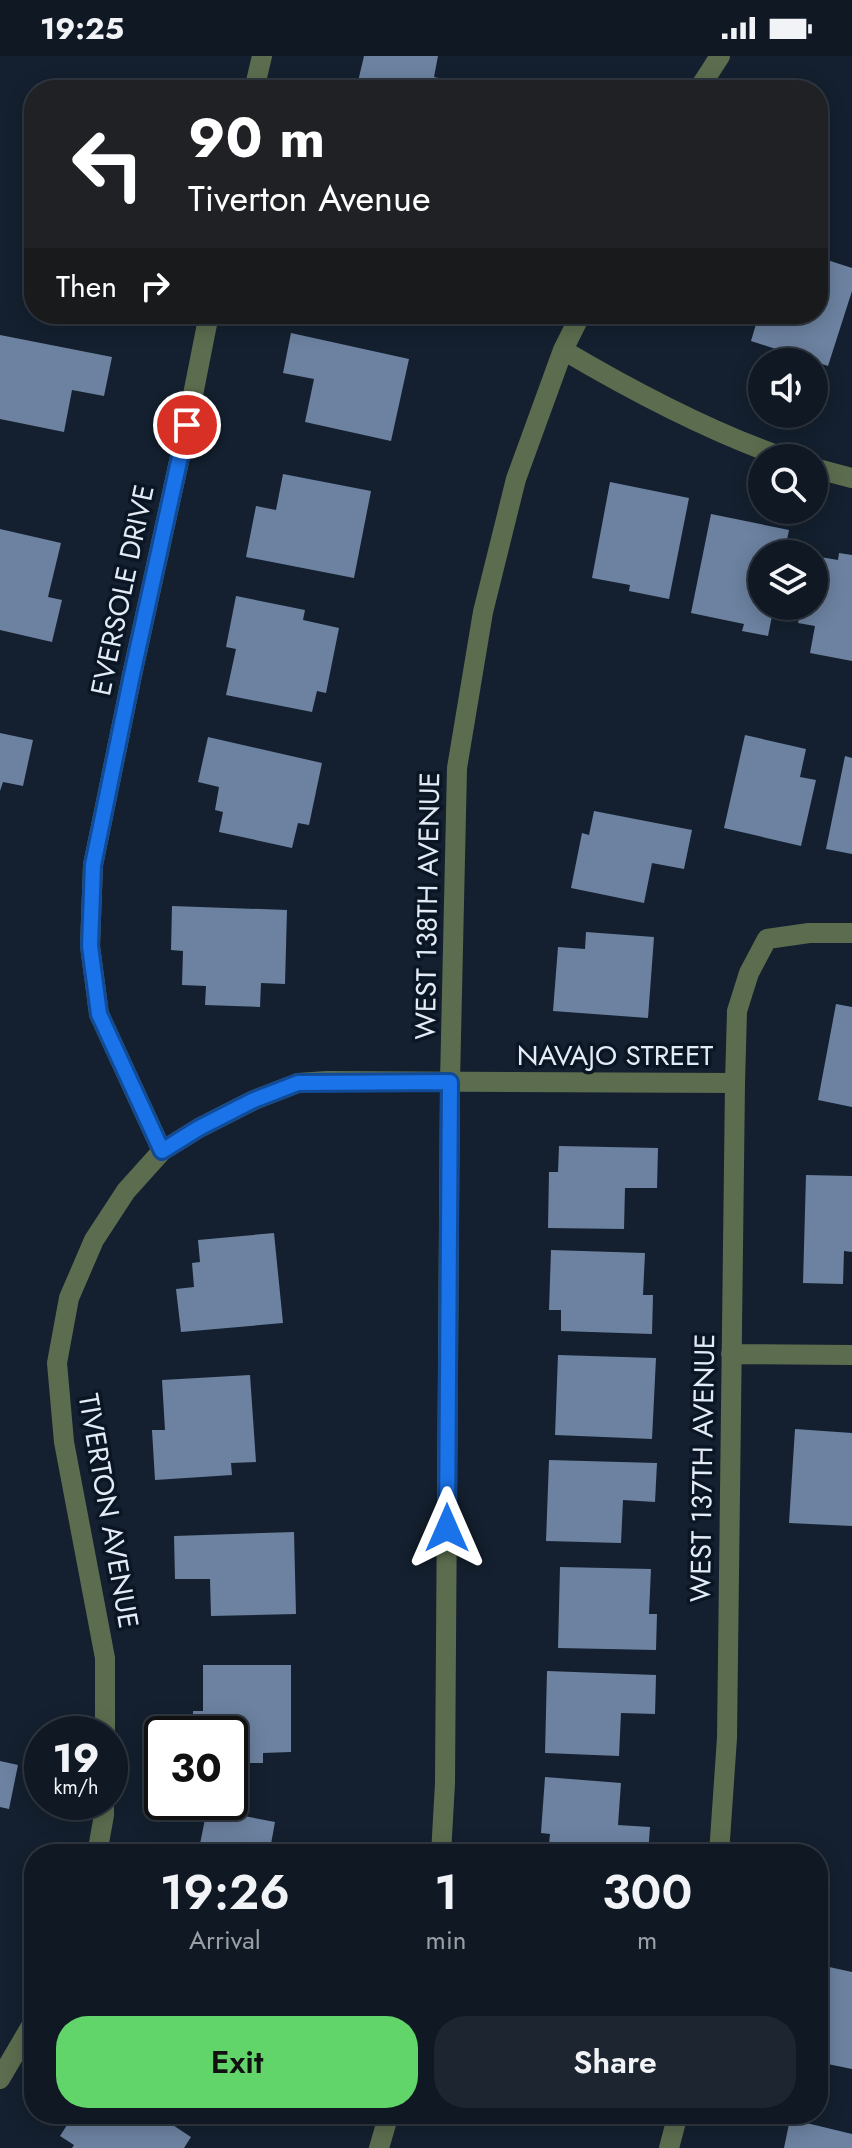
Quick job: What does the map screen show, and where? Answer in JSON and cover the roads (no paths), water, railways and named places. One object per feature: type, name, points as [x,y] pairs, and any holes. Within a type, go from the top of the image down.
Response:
[{"type":"street","points":[[256,80],[262,56]]},
{"type":"street","points":[[704,80],[720,56]]},
{"type":"street","name":"EVERSOLE DRIVE","points":[[162,1151],[99,1014],[90,946],[93,865],[207,324]]},
{"type":"street","name":"WEST 138TH AVENUE","points":[[441,1844],[445,1751],[450,1082],[457,768],[483,612],[516,479],[563,350],[576,324]]},
{"type":"street","points":[[563,350],[611,378],[748,445]]},
{"type":"street","points":[[828,472],[852,478]]},
{"type":"street","name":"NAVAJO STREET","points":[[450,1082],[735,1083],[737,1011],[749,973],[767,939],[809,933],[852,933]]},
{"type":"street","name":"TIVERTON AVENUE","points":[[105,1716],[105,1658],[64,1442],[57,1363],[69,1298],[94,1240],[126,1191],[162,1151],[254,1100],[298,1083],[450,1082]]},
{"type":"street","name":"WEST 137TH AVENUE","points":[[720,1844],[727,1738],[735,1083]]},
{"type":"street","points":[[731,1354],[852,1355]]},
{"type":"street","points":[[99,1844],[103,1820]]},
{"type":"street","points":[[0,2079],[24,2038]]},
{"type":"street","points":[[379,2148],[386,2124]]},
{"type":"street","points":[[669,2148],[675,2124]]}]
